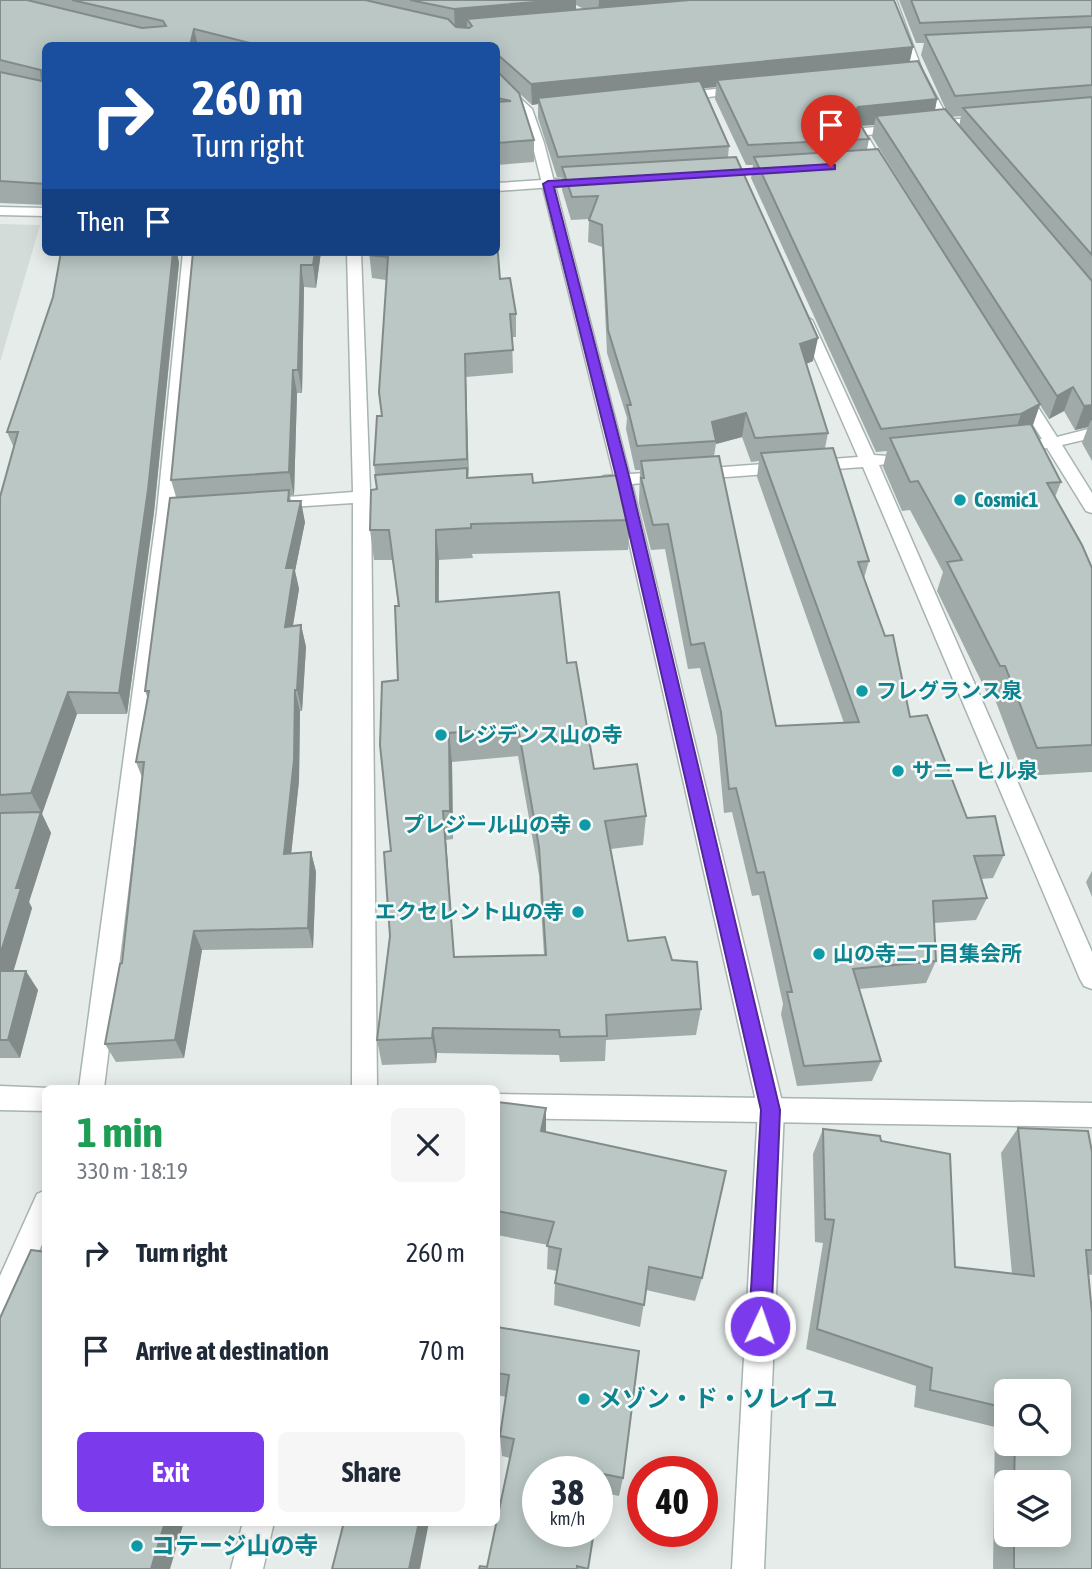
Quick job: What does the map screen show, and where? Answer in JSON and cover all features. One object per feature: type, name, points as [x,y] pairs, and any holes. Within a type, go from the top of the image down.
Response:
[{"type":"street","points":[[891,0],[910,50],[913,74],[944,124],[962,145]]},
{"type":"street","points":[[910,50],[924,50]]},
{"type":"street","points":[[500,82],[535,111],[548,184],[623,480],[771,1110],[748,1569]]},
{"type":"street","points":[[664,98],[758,89]]},
{"type":"street","points":[[704,94],[714,117]]},
{"type":"street","points":[[892,188],[872,165],[859,132],[1008,118]]},
{"type":"street","points":[[500,187],[602,181]]},
{"type":"street","points":[[0,211],[42,212]]},
{"type":"street","points":[[91,1085],[172,511],[190,256]]},
{"type":"street","points":[[354,256],[362,497],[365,1085]]},
{"type":"street","points":[[795,298],[869,462],[1092,979]]},
{"type":"street","points":[[1016,385],[1092,507]]},
{"type":"street","points":[[1000,449],[1052,443],[1092,433]]},
{"type":"street","points":[[582,483],[895,459]]},
{"type":"street","points":[[257,505],[417,493]]},
{"type":"street","points":[[0,1098],[42,1099]]},
{"type":"street","points":[[500,1106],[1092,1115]]},
{"type":"street","points":[[0,1308],[42,1212]]},
{"type":"street","points":[[247,1569],[258,1526]]},
{"type":"shaded area","points":[[0,224],[40,225],[0,362]]},
{"type":"building","points":[[0,0],[27,0],[142,28],[166,26],[163,21],[72,0],[365,0],[448,19],[456,27],[469,28],[472,26],[467,19],[690,0],[894,0],[913,47],[531,84],[500,57],[500,42],[246,42],[194,29],[191,42],[42,42],[42,81],[41,70],[0,60]]},
{"type":"building","points":[[410,0],[558,0],[454,9]]},
{"type":"building","points":[[911,0],[1092,0],[1092,16],[920,23]]},
{"type":"building","points":[[1092,27],[1092,85],[955,96],[925,35]]},
{"type":"building","points":[[918,61],[937,99],[858,107],[854,114],[869,139],[748,145],[717,80]]},
{"type":"building","points":[[0,72],[42,81],[42,184],[0,181]]},
{"type":"building","points":[[500,74],[519,93],[534,140],[500,143],[500,102],[511,101],[500,99]]},
{"type":"building","points":[[700,81],[729,146],[558,157],[538,98]]},
{"type":"building","points":[[1092,97],[1092,255],[963,108]]},
{"type":"building","points":[[945,109],[1092,281],[1092,405],[1084,406],[1073,387],[1057,396],[876,116]]},
{"type":"building","points":[[878,149],[1040,404],[1021,414],[881,429],[754,157]]},
{"type":"building","points":[[736,157],[818,338],[800,344],[828,433],[755,438],[746,413],[712,422],[716,441],[637,446],[627,405],[631,405],[608,330],[602,225],[589,220],[598,196],[572,197],[562,167]]},
{"type":"building","points":[[60,256],[173,256],[148,490],[119,693],[68,692],[31,793],[0,795],[0,497],[18,432],[7,432],[53,297]]},
{"type":"building","points":[[193,256],[314,256],[313,265],[301,265],[298,370],[293,370],[289,472],[171,480]]},
{"type":"building","points":[[378,256],[498,256],[500,279],[510,278],[516,314],[510,314],[513,350],[465,354],[467,459],[374,465],[377,416],[382,416],[379,392],[388,257]]},
{"type":"building","points":[[1031,424],[1061,482],[1047,483],[1092,568],[1092,745],[1037,748],[1005,666],[1000,666],[947,562],[962,560],[918,481],[910,482],[890,438]]},
{"type":"building","points":[[833,448],[869,561],[858,562],[885,636],[893,635],[910,717],[927,715],[967,818],[995,816],[1004,855],[974,856],[987,898],[933,901],[936,961],[853,969],[881,1061],[804,1066],[787,992],[792,992],[764,872],[757,873],[736,788],[729,789],[721,712],[704,643],[691,645],[668,524],[653,525],[641,478],[644,478],[641,461],[719,456],[776,726],[859,722],[761,453]]},
{"type":"building","points":[[467,468],[467,478],[532,474],[533,483],[620,475],[630,520],[471,524],[471,528],[436,530],[436,602],[559,592],[567,663],[576,662],[594,769],[637,764],[646,816],[605,821],[628,941],[665,937],[672,960],[697,962],[701,1009],[606,1015],[607,1036],[560,1037],[559,1030],[433,1028],[432,1038],[377,1040],[390,936],[384,852],[391,851],[380,745],[382,682],[398,680],[395,606],[399,606],[389,530],[370,530],[371,490],[377,489],[375,475]],"holes":[[[518,727],[539,847],[546,955],[454,957],[443,811],[450,811],[449,733]]]},
{"type":"building","points":[[289,490],[288,501],[301,501],[286,568],[294,568],[285,627],[301,625],[295,690],[294,760],[284,854],[311,852],[308,928],[194,931],[175,1040],[105,1044],[122,963],[144,762],[136,762],[149,691],[145,691],[170,498]]},
{"type":"building","points":[[41,812],[16,888],[21,888],[0,955],[0,813]]},
{"type":"building","points":[[0,971],[26,971],[8,1040],[0,1040]]},
{"type":"building","points":[[500,1102],[546,1108],[541,1131],[726,1171],[702,1278],[649,1267],[644,1305],[555,1283],[561,1249],[547,1246],[554,1222],[500,1212]]},
{"type":"building","points":[[1018,1128],[1088,1131],[1092,1152],[1092,1250],[1086,1250],[1092,1313],[1092,1569],[1014,1569],[1014,1547],[1071,1547],[1071,1470],[1014,1470],[1015,1456],[1071,1456],[1071,1379],[994,1379],[994,1405],[930,1390],[932,1368],[817,1329],[834,1220],[825,1219],[823,1129],[880,1136],[881,1141],[950,1154],[955,1267],[1034,1276]]},
{"type":"building","points":[[31,1250],[42,1251],[42,1526],[164,1526],[151,1569],[0,1569],[0,1318]]},
{"type":"building","points":[[500,1328],[639,1351],[623,1478],[613,1476],[613,1456],[522,1456],[522,1547],[591,1547],[588,1569],[577,1566],[577,1569],[479,1569],[480,1566],[487,1567],[496,1526],[500,1526],[500,1505],[514,1439],[500,1436],[509,1375],[500,1374]]},
{"type":"building","points":[[343,1526],[418,1526],[409,1569],[332,1569]]},
{"type":"place","name":"Cosmic1","points":[[960,500]]},
{"type":"place","name":"フレグランス泉","points":[[862,691]]},
{"type":"place","name":"レジデンス山の寺","points":[[441,735]]},
{"type":"place","name":"サニーヒル泉","points":[[898,771]]},
{"type":"place","name":"プレジール山の寺","points":[[585,825]]},
{"type":"place","name":"エクセレント山の寺","points":[[578,912]]},
{"type":"place","name":"山の寺二丁目集会所","points":[[819,954]]},
{"type":"place","name":"メゾン・ド・ソレイユ","points":[[584,1399]]},
{"type":"place","name":"コテージ山の寺","points":[[137,1546]]},
{"type":"route","points":[[760,1326],[771,1110],[623,480],[548,184],[831,167]]}]
